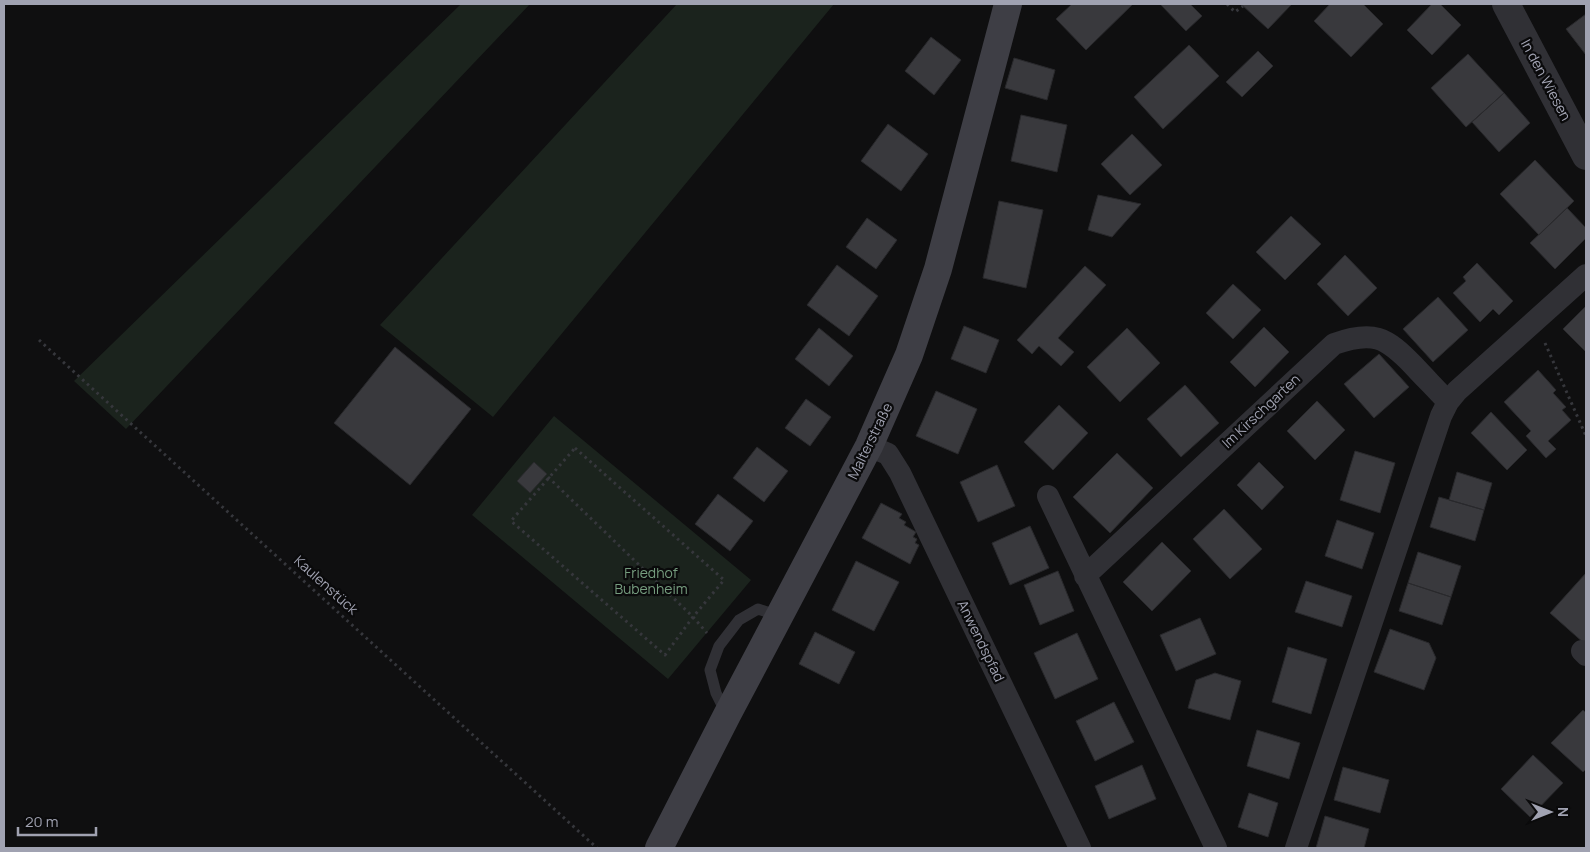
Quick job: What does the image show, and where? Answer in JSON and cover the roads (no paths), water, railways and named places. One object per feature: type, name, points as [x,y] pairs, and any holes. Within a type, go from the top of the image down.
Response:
[{"type":"main road","name":"Malterstraße","points":[[659,848],[727,715],[870,446],[909,355],[938,269],[1008,4]]},
{"type":"street","name":"In den Wiesen","points":[[1506,4],[1586,156]]},
{"type":"street","points":[[1296,848],[1435,432],[1448,402],[1468,381],[1586,274]]},
{"type":"street","name":"Im Kirschgarten","points":[[1085,576],[1334,344],[1350,338],[1367,336],[1382,339],[1395,347],[1448,402]]},
{"type":"street","name":"Anwendspfad","points":[[870,446],[888,454],[900,473],[1080,848]]},
{"type":"street","points":[[1048,496],[1216,848]]},
{"type":"lane","points":[[727,715],[716,693],[710,670],[719,646],[739,620],[758,609],[780,616]]},
{"type":"park label","name":"Friedhof Bubenheim","points":[[651,582]]}]
